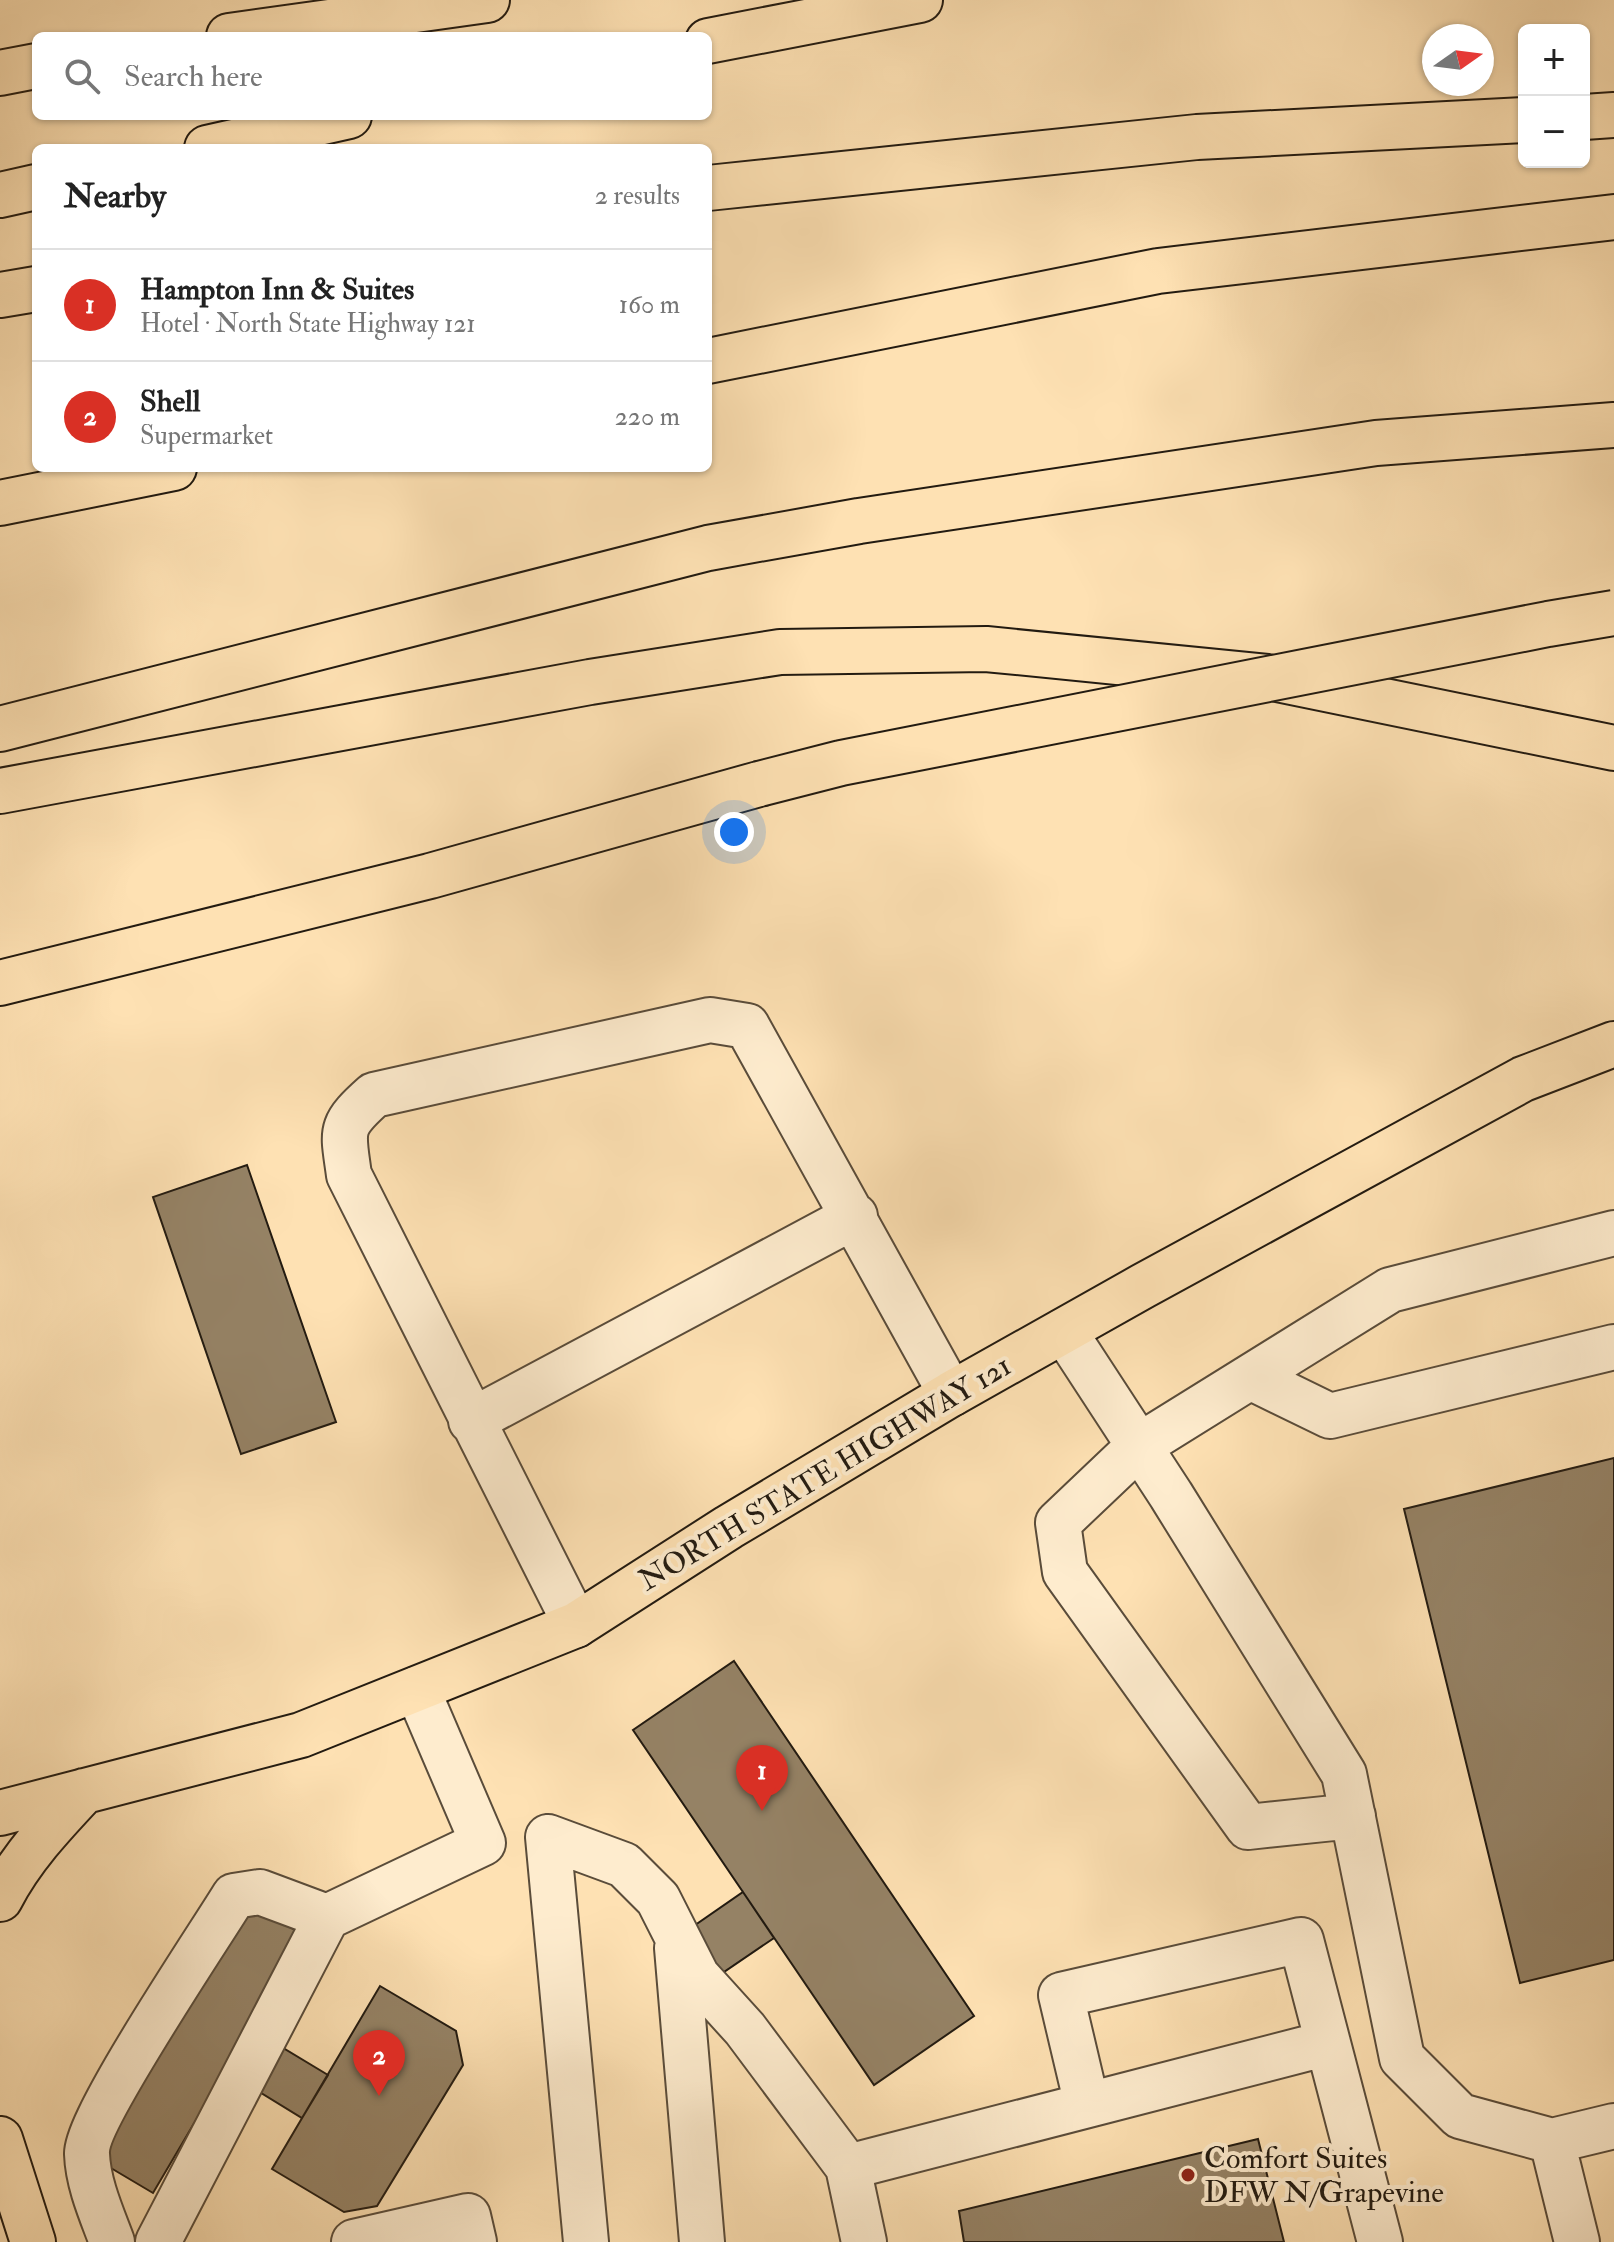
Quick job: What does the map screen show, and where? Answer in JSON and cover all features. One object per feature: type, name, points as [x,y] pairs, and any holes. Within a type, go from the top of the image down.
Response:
[{"type":"main road","points":[[258,32],[487,0]]},
{"type":"main road","points":[[712,40],[920,0]]},
{"type":"main road","points":[[0,73],[32,67]]},
{"type":"main road","points":[[1590,117],[1614,115]]},
{"type":"main road","points":[[225,144],[331,120]]},
{"type":"main road","points":[[712,188],[1197,137],[1518,120]]},
{"type":"main road","points":[[0,195],[32,188]]},
{"type":"main road","points":[[712,360],[1158,271],[1614,217]]},
{"type":"main road","points":[[0,295],[32,290]]},
{"type":"main road","points":[[0,729],[708,548],[859,521],[1376,443],[1614,425]]},
{"type":"main road","points":[[0,503],[154,472]]},
{"type":"main road","points":[[0,983],[430,876],[841,763],[1614,613]]},
{"type":"main road","points":[[0,791],[590,682],[780,652],[986,649],[1267,677],[1614,748]]},
{"type":"main road","name":"NORTH STATE HIGHWAY 121","points":[[0,1813],[301,1735],[576,1625],[729,1527],[951,1394],[1523,1079],[1614,1044]]},
{"type":"main road","points":[[0,1899],[9,1881],[45,1832],[84,1791]]},
{"type":"main road","points":[[0,2139],[33,2242]]},
{"type":"lane","points":[[576,1625],[349,1175],[344,1136],[350,1116],[374,1095],[710,1020],[747,1026],[951,1394]]},
{"type":"lane","points":[[471,1421],[855,1216]]},
{"type":"lane","points":[[1353,1816],[1248,1827],[1065,1572],[1058,1523],[1139,1446],[1390,1290],[1614,1233]]},
{"type":"lane","points":[[1064,1331],[1344,1774],[1402,2058],[1460,2116],[1552,2141],[1614,2126]]},
{"type":"lane","points":[[1250,1377],[1330,1416],[1614,1347]]},
{"type":"lane","points":[[417,1689],[483,1843]]},
{"type":"lane","points":[[548,1837],[586,2242]]},
{"type":"lane","points":[[158,2242],[327,1917],[483,1843],[548,1837],[624,1865],[658,1899],[697,1976],[745,2029],[848,2167],[864,2242]]},
{"type":"lane","points":[[112,2242],[94,2190],[86,2152],[107,2101],[234,1896],[260,1892],[327,1917]]},
{"type":"lane","points":[[676,1934],[702,2242]]},
{"type":"lane","points":[[1087,2105],[1061,1995],[1301,1940],[1380,2242]]},
{"type":"lane","points":[[848,2167],[1328,2043]]},
{"type":"lane","points":[[1552,2141],[1577,2242]]},
{"type":"lane","points":[[354,2242],[468,2216],[474,2242]]},
{"type":"building","points":[[247,1165],[336,1422],[241,1454],[153,1197]]},
{"type":"building","points":[[1614,1458],[1614,1960],[1520,1983],[1404,1509]]},
{"type":"building","points":[[734,1661],[974,2016],[874,2085],[633,1730]]},
{"type":"building","points":[[743,1892],[774,1938],[718,1976],[688,1930]]},
{"type":"building","points":[[246,1901],[305,1936],[250,2028],[328,2075],[302,2118],[225,2071],[153,2193],[94,2158]]},
{"type":"building","points":[[380,1986],[456,2031],[463,2065],[377,2206],[344,2212],[272,2169]]},
{"type":"building","name":"Comfort Suites DFW N/Grapevine","points":[[1258,2139],[1284,2242],[964,2242],[959,2211]]},
{"type":"place","name":"Hampton Inn & Suites","points":[[762,1811]]},
{"type":"place","name":"Shell","points":[[379,2096]]},
{"type":"place","name":"Comfort Suites DFW N/Grapevine","points":[[1188,2175]]}]
